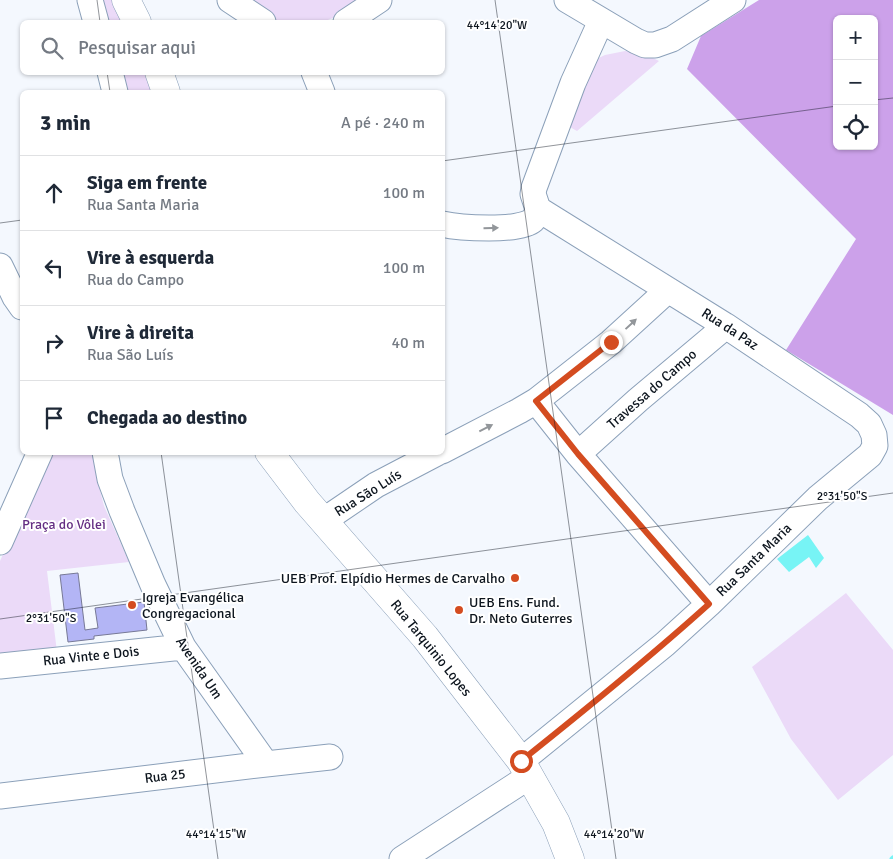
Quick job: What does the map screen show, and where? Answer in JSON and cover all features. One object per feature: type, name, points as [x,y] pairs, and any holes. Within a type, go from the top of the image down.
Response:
[{"type":"main road","points":[[126,0],[136,20]]},
{"type":"main road","points":[[160,75],[165,90]]},
{"type":"main road","name":"Rua Tarquinio Lopes","points":[[270,455],[323,521],[425,638],[526,768],[556,823],[570,859]]},
{"type":"street","points":[[90,0],[95,20]]},
{"type":"street","points":[[230,0],[259,20]]},
{"type":"street","points":[[349,20],[379,0]]},
{"type":"street","points":[[567,0],[636,41],[655,45],[672,39],[733,0]]},
{"type":"street","points":[[445,225],[477,228],[506,227],[541,218],[534,188],[600,21]]},
{"type":"street","points":[[111,75],[114,90]]},
{"type":"street","points":[[315,75],[321,90]]},
{"type":"street","name":"Rua da Paz","points":[[541,218],[668,290],[726,326],[859,415],[869,424],[874,435],[875,446],[870,455]]},
{"type":"street","points":[[0,266],[20,304]]},
{"type":"street","points":[[445,449],[536,401],[611,342],[668,290]]},
{"type":"street","name":"Travessa do Campo","points":[[578,454],[645,394],[726,326]]},
{"type":"street","points":[[536,401],[578,454],[709,604]]},
{"type":"street","points":[[0,542],[39,455]]},
{"type":"street","name":"Avenida Um","points":[[106,455],[110,479],[122,511],[152,585],[183,647],[266,764]]},
{"type":"street","name":"Rua São Luís","points":[[323,521],[376,485],[433,455]]},
{"type":"street","name":"Rua Santa Maria","points":[[402,859],[526,768],[709,604],[818,498],[870,455]]},
{"type":"street","name":"Rua Vinte e Dois","points":[[0,666],[183,647]]},
{"type":"street","name":"Rua 25","points":[[0,796],[330,757]]},
{"type":"green space","points":[[101,0],[113,0],[122,20],[106,20]]},
{"type":"green space","points":[[246,0],[358,0],[328,20],[274,20]]},
{"type":"green space","points":[[625,51],[645,54],[659,61],[577,131],[568,126],[590,62],[605,55]]},
{"type":"green space","points":[[121,75],[147,75],[154,90],[125,90]]},
{"type":"green space","name":"Praça do Vôlei","points":[[47,455],[93,455],[104,506],[129,562],[47,571],[57,652],[0,658],[0,561]]},
{"type":"green space","points":[[846,593],[893,650],[893,755],[838,800],[791,739],[752,667]]},
{"type":"shaded area","points":[[759,0],[893,0],[893,415],[786,350],[856,239],[687,69],[701,36]]},
{"type":"water","points":[[808,535],[824,558],[816,568],[809,557],[789,572],[777,559]]},
{"type":"building","name":"Igreja Evangélica Congregacional","points":[[78,573],[85,630],[98,628],[95,608],[144,602],[147,630],[94,636],[94,639],[68,642],[60,575]]},
{"type":"place","name":"UEB Prof. Elpídio Hermes de Carvalho","points":[[515,578]]},
{"type":"place","name":"Igreja Evangélica Congregacional","points":[[132,605]]},
{"type":"place","name":"UEB Ens. Fund. Dr. Neto Guterres","points":[[459,610]]},
{"type":"route","points":[[521,761],[665,644],[709,604],[578,454],[536,401],[611,342]]}]
